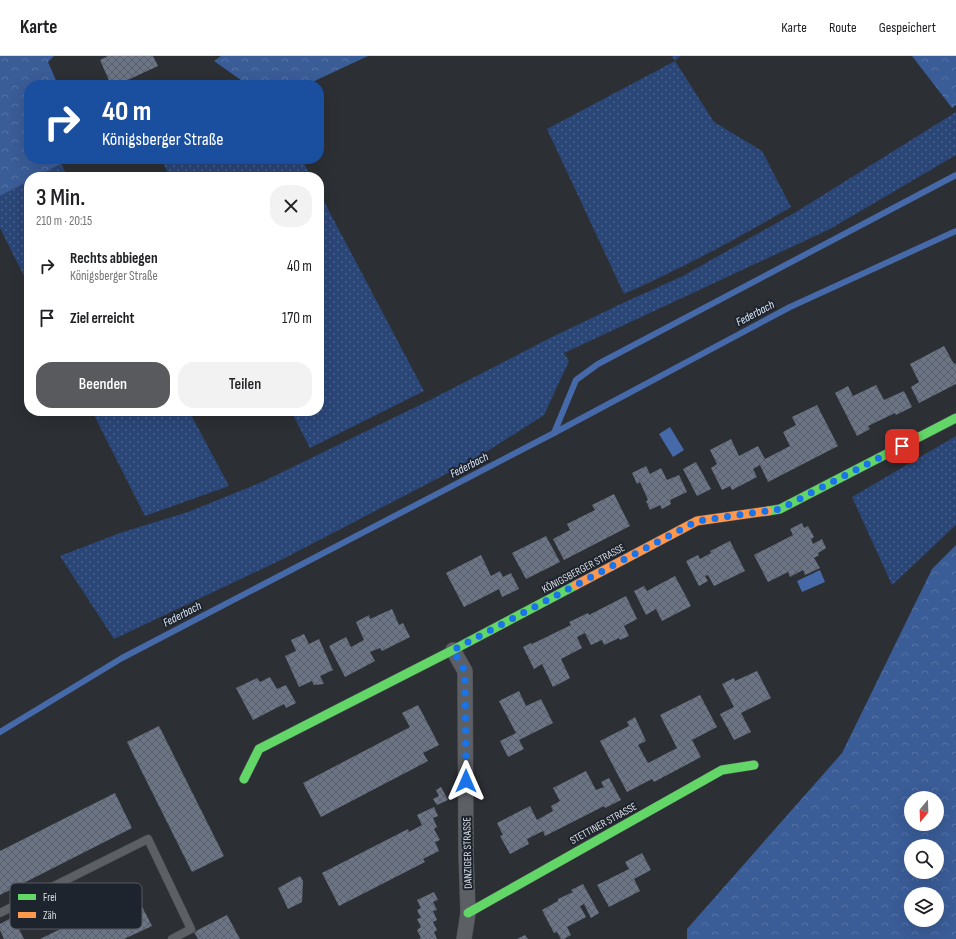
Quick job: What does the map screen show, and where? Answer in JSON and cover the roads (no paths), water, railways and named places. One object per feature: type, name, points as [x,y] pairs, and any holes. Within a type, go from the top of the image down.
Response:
[{"type":"street","name":"KÖNIGSBERGER STRASSE","points":[[244,779],[259,749],[453,650],[697,521],[780,509],[956,418]]},
{"type":"street","name":"DANZIGER STRASSE","points":[[453,650],[465,671],[466,854],[468,913],[464,939]]},
{"type":"street","name":"STETTINER STRASSE","points":[[468,913],[722,770],[754,765]]},
{"type":"lane","points":[[60,883],[148,839],[191,929],[172,939]]},
{"type":"lane","points":[[0,913],[10,908]]},
{"type":"waterway","points":[[554,433],[576,380],[598,364],[956,175]]},
{"type":"waterway","name":"Federbach","points":[[0,732],[122,658],[554,433],[790,307],[956,231]]}]
